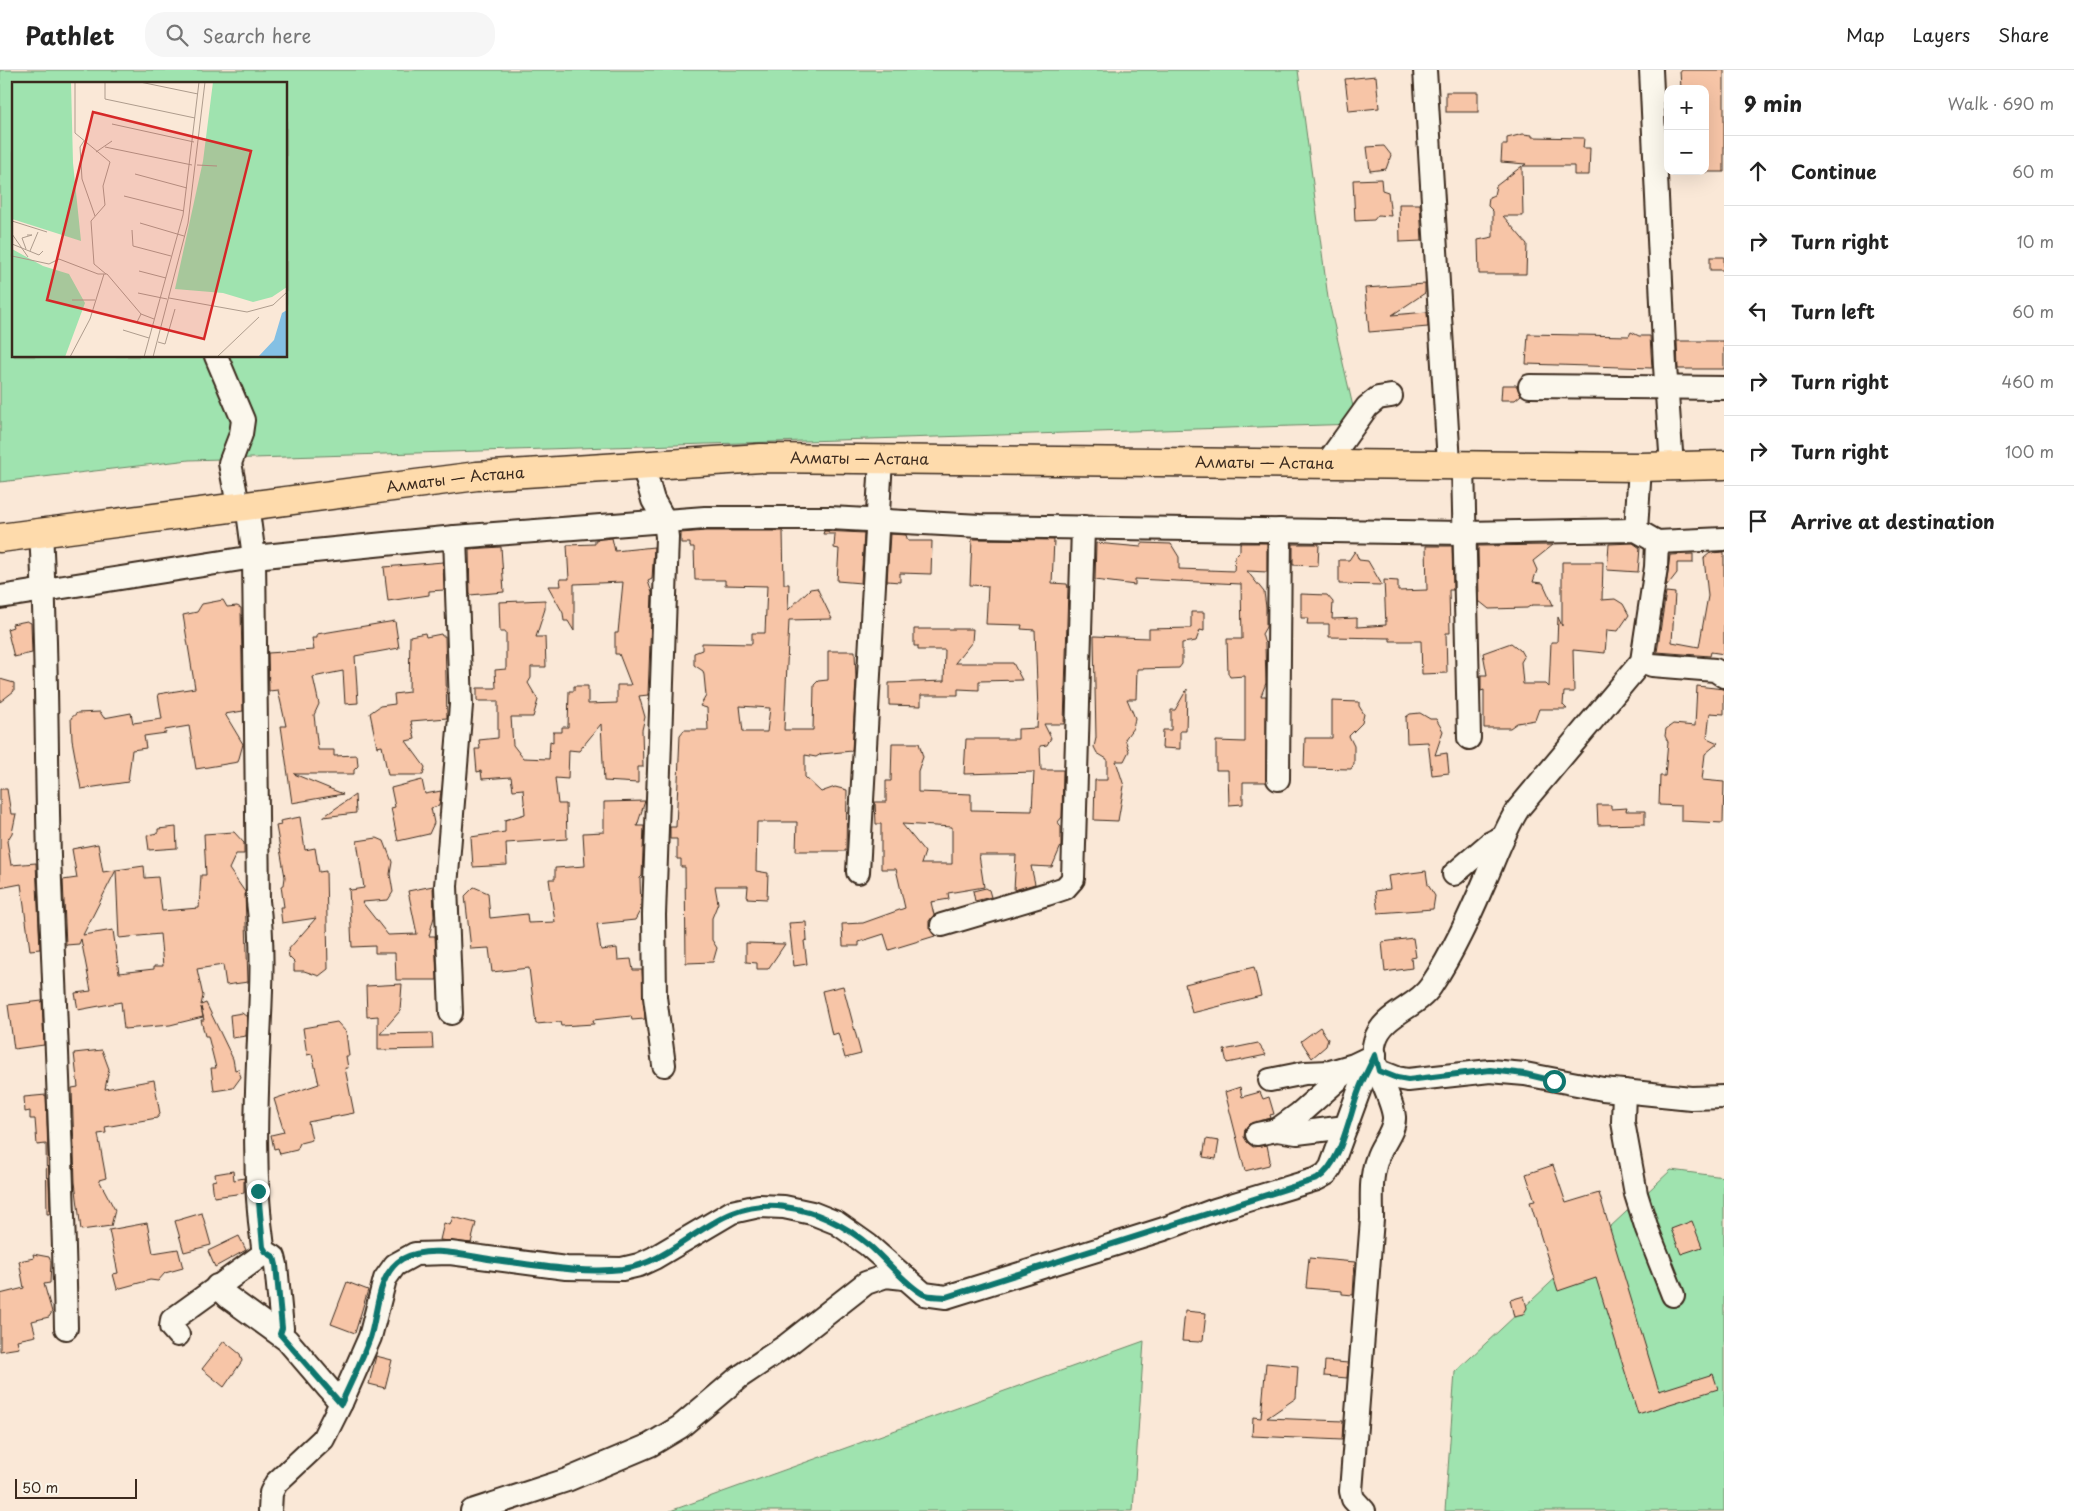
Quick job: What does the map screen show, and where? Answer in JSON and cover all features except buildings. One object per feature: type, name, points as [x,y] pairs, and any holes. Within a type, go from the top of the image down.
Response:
[{"type":"highway","name":"Алматы — Астана","points":[[0,538],[477,476],[761,458],[1326,462],[1640,467],[1724,465]]},
{"type":"street","points":[[1425,70],[1456,464],[1465,533],[1469,738]]},
{"type":"street","points":[[1651,70],[1672,466]]},
{"type":"street","points":[[217,358],[243,420],[241,434],[230,463],[243,505],[254,557],[258,901],[262,974],[255,1151],[260,1226],[266,1252],[274,1257],[276,1265],[282,1328],[280,1334]]},
{"type":"street","points":[[1530,386],[1666,376],[1724,388]]},
{"type":"street","points":[[1326,462],[1368,408],[1378,398],[1391,396]]},
{"type":"street","points":[[858,872],[881,459]]},
{"type":"street","points":[[643,465],[653,500],[665,521],[667,537],[654,915],[655,997],[664,1065]]},
{"type":"street","points":[[1636,530],[1640,467]]},
{"type":"street","points":[[0,597],[254,557],[455,537],[665,521],[763,516],[869,520],[878,523],[980,526],[1465,533],[1636,530],[1657,542],[1724,539]]},
{"type":"street","points":[[942,925],[1065,888],[1073,878],[1083,527]]},
{"type":"street","points":[[1278,779],[1280,530]]},
{"type":"street","points":[[40,532],[44,591],[49,857],[62,1152],[66,1328]]},
{"type":"street","points":[[452,1013],[446,886],[462,705],[455,537]]},
{"type":"street","points":[[1364,1511],[1353,1499],[1351,1491],[1372,1219],[1372,1184],[1376,1160],[1392,1130],[1394,1119],[1377,1063],[1374,1043],[1376,1036],[1390,1020],[1430,989],[1448,959],[1475,903],[1508,824],[1532,790],[1642,661],[1656,567],[1657,542]]},
{"type":"street","points":[[1642,661],[1652,665],[1715,670],[1724,676]]},
{"type":"street","points":[[1454,874],[1489,844],[1503,837]]},
{"type":"street","points":[[270,1511],[271,1493],[276,1484],[323,1439],[341,1404],[370,1337],[385,1279],[395,1265],[415,1254],[450,1253],[566,1268],[622,1269],[639,1265],[654,1258],[732,1212],[759,1206],[784,1207],[812,1213],[837,1223],[868,1245],[924,1294],[946,1297],[1317,1179],[1326,1174],[1331,1167],[1360,1088],[1377,1063]]},
{"type":"street","points":[[1270,1080],[1305,1073],[1330,1072],[1354,1065],[1377,1063],[1397,1078],[1408,1080],[1490,1070],[1624,1091],[1691,1098],[1724,1097]]},
{"type":"street","points":[[1346,1127],[1297,1133],[1267,1132],[1299,1114],[1354,1065]]},
{"type":"street","points":[[1624,1091],[1623,1122],[1636,1194],[1672,1295]]},
{"type":"street","points":[[178,1335],[171,1327],[172,1320],[266,1252]]},
{"type":"street","points":[[472,1511],[567,1480],[650,1445],[680,1427],[738,1378],[787,1345],[866,1283],[886,1276],[904,1278]]},
{"type":"street","points":[[217,1286],[228,1297],[280,1334],[341,1404]]},
{"type":"green space","points":[[0,70],[1298,70],[1328,298],[1357,424],[189,460],[0,482]]},
{"type":"green space","points":[[1671,1170],[1724,1177],[1724,1511],[1445,1511],[1455,1372]]},
{"type":"green space","points":[[1144,1341],[1133,1511],[670,1511]]},
{"type":"route","points":[[258,1191],[263,1247],[266,1252],[274,1257],[276,1265],[282,1328],[280,1334],[321,1378],[341,1404],[370,1337],[385,1279],[395,1265],[415,1254],[425,1252],[450,1253],[566,1268],[622,1269],[639,1265],[654,1258],[732,1212],[759,1206],[784,1207],[812,1213],[837,1223],[868,1245],[924,1294],[946,1297],[1164,1229],[1215,1210],[1317,1179],[1326,1174],[1337,1154],[1360,1088],[1375,1055],[1379,1071],[1386,1075],[1408,1080],[1490,1070],[1525,1074],[1554,1081]]}]
